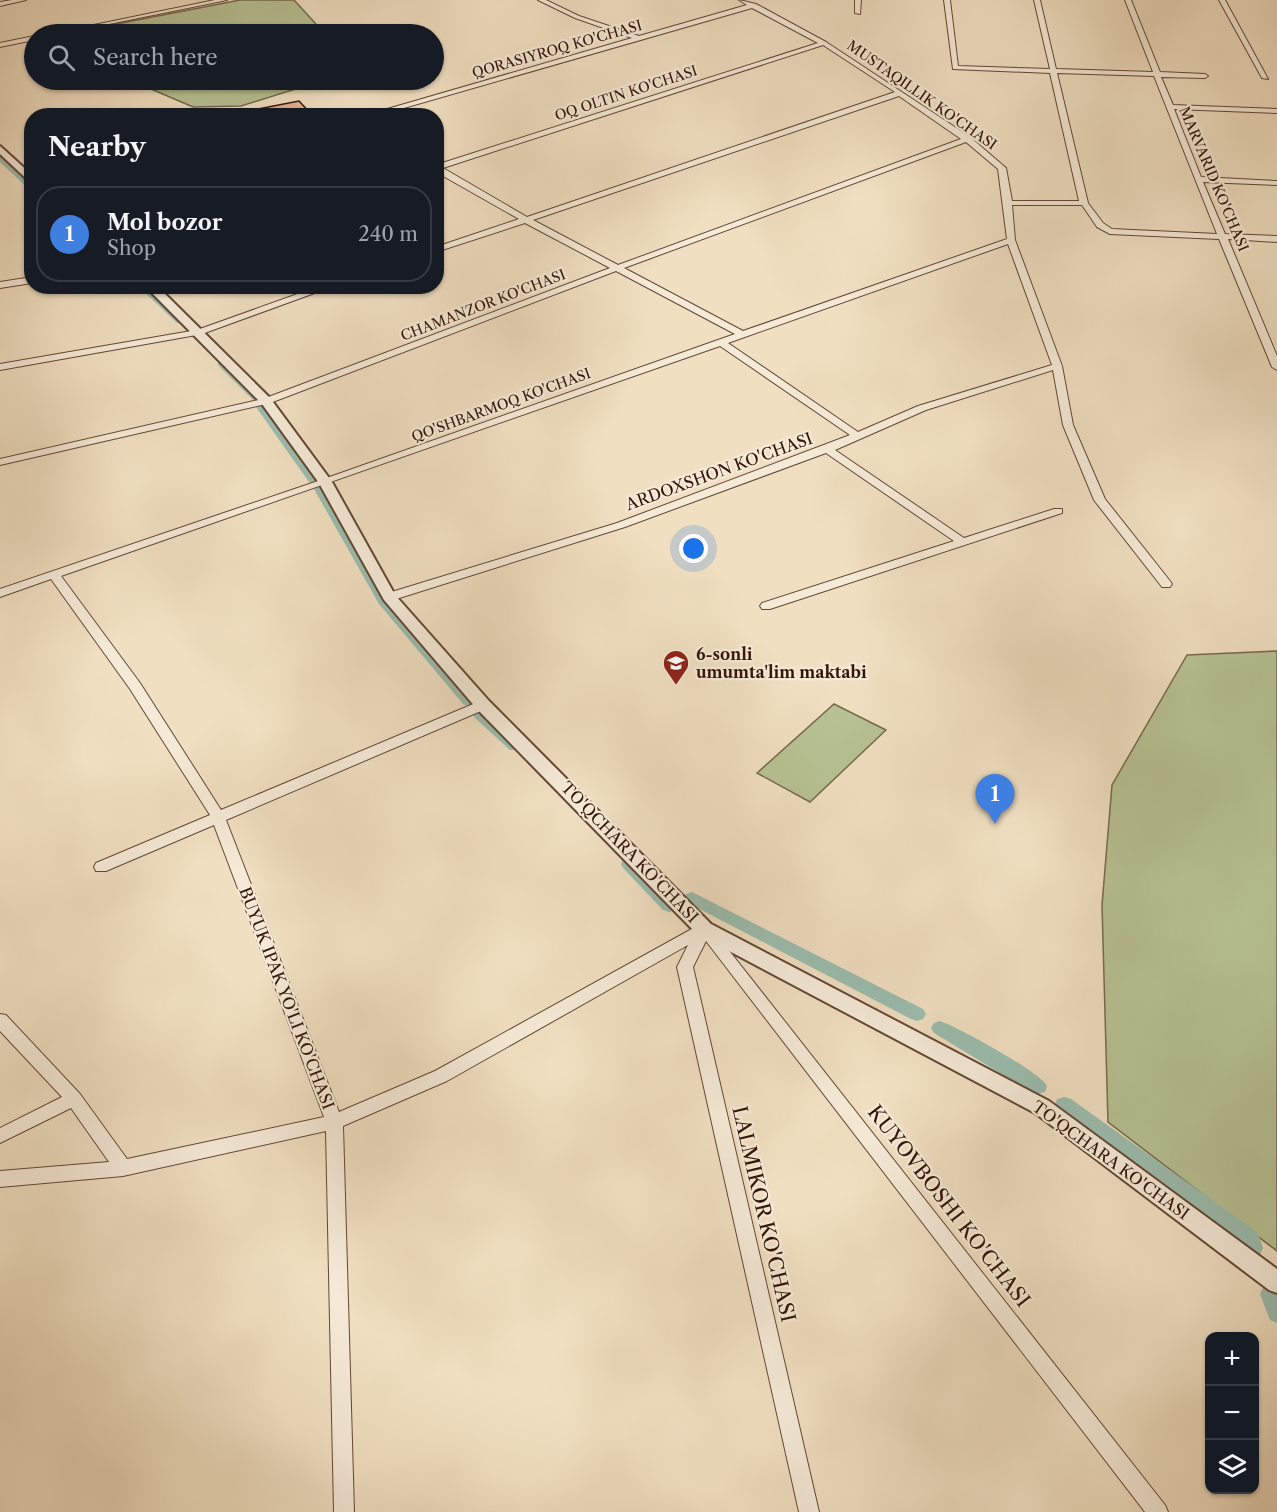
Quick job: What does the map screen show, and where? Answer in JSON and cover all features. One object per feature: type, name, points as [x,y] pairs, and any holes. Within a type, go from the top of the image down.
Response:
[{"type":"street","points":[[0,4],[22,0]]},
{"type":"street","points":[[103,24],[224,0]]},
{"type":"street","points":[[541,0],[577,17],[639,38]]},
{"type":"street","name":"MUSTAQILLIK KO'CHASI","points":[[742,0],[824,43],[967,139],[1002,168],[1011,240],[1057,366],[1068,425],[1100,500],[1166,584]]},
{"type":"street","points":[[858,0],[858,13]]},
{"type":"street","points":[[947,0],[955,68],[1205,76]]},
{"type":"street","points":[[1037,0],[1084,204],[1100,225],[1110,231],[1277,239]]},
{"type":"street","name":"MARVARID KO'CHASI","points":[[1128,0],[1198,179],[1277,367]]},
{"type":"street","points":[[1222,0],[1266,78]]},
{"type":"street","name":"QORASIYROQ KO'CHASI","points":[[394,108],[754,5]]},
{"type":"street","points":[[0,45],[24,40]]},
{"type":"street","name":"OQ OLTIN KO'CHASI","points":[[444,165],[824,43]]},
{"type":"street","points":[[444,247],[900,93]]},
{"type":"street","points":[[1169,107],[1277,111]]},
{"type":"street","name":"CHAMANZOR KO'CHASI","points":[[0,462],[266,401],[967,139]]},
{"type":"street","points":[[0,148],[24,173]]},
{"type":"street","points":[[444,173],[525,219],[741,334]]},
{"type":"street","points":[[1198,179],[1277,183]]},
{"type":"street","points":[[1008,203],[1084,204]]},
{"type":"street","name":"QO'SHBARMOQ KO'CHASI","points":[[0,593],[325,482],[1011,240]]},
{"type":"street","points":[[0,285],[24,281]]},
{"type":"street","name":"TO'QCHARA KO'CHASI","points":[[159,294],[266,401],[325,482],[389,597],[483,705],[704,928],[1042,1107],[1277,1282]]},
{"type":"street","points":[[0,368],[199,332],[307,294]]},
{"type":"street","points":[[720,342],[856,435]]},
{"type":"street","name":"ARDOXSHON KO'CHASI","points":[[389,597],[621,525],[828,449],[922,408],[1057,366]]},
{"type":"street","points":[[828,449],[964,543]]},
{"type":"street","points":[[766,606],[1058,511]]},
{"type":"street","name":"BUYUK IPAK YO'LI KO'CHASI","points":[[54,575],[135,686],[218,817],[334,1122],[344,1512]]},
{"type":"street","points":[[101,867],[483,705]]},
{"type":"street","points":[[0,1179],[123,1168],[334,1122],[441,1076],[704,928]]},
{"type":"street","name":"LALMIKOR KO'CHASI","points":[[704,928],[685,967],[809,1512]]},
{"type":"street","name":"KUYOVBOSHI KO'CHASI","points":[[704,928],[1158,1512]]},
{"type":"street","points":[[0,1020],[74,1099],[123,1168]]},
{"type":"street","points":[[0,1136],[74,1099]]},
{"type":"green space","points":[[240,0],[294,0],[316,24],[117,24]]},
{"type":"green space","points":[[153,90],[292,90],[241,106],[193,107]]},
{"type":"green space","points":[[1277,651],[1277,1251],[1108,1122],[1102,905],[1112,785],[1187,655]]},
{"type":"green space","points":[[834,704],[886,730],[810,802],[757,773]]},
{"type":"building","points":[[299,101],[306,108],[263,108]]},
{"type":"waterway","points":[[0,157],[24,181]]},
{"type":"waterway","points":[[152,294],[181,321]]},
{"type":"waterway","points":[[222,363],[259,402]]},
{"type":"waterway","points":[[262,407],[313,479]]},
{"type":"waterway","points":[[320,489],[384,601],[469,702]]},
{"type":"waterway","points":[[480,715],[515,746]]},
{"type":"waterway","points":[[629,864],[669,906]]},
{"type":"waterway","points":[[692,898],[917,1014]]},
{"type":"waterway","points":[[940,1028],[1038,1086]]},
{"type":"waterway","points":[[1064,1105],[1251,1240],[1253,1248]]},
{"type":"waterway","points":[[1270,1294],[1277,1313]]},
{"type":"place","name":"6-sonli umumta'lim maktabi","points":[[676,686]]},
{"type":"place","name":"Mol bozor","points":[[995,824]]}]
